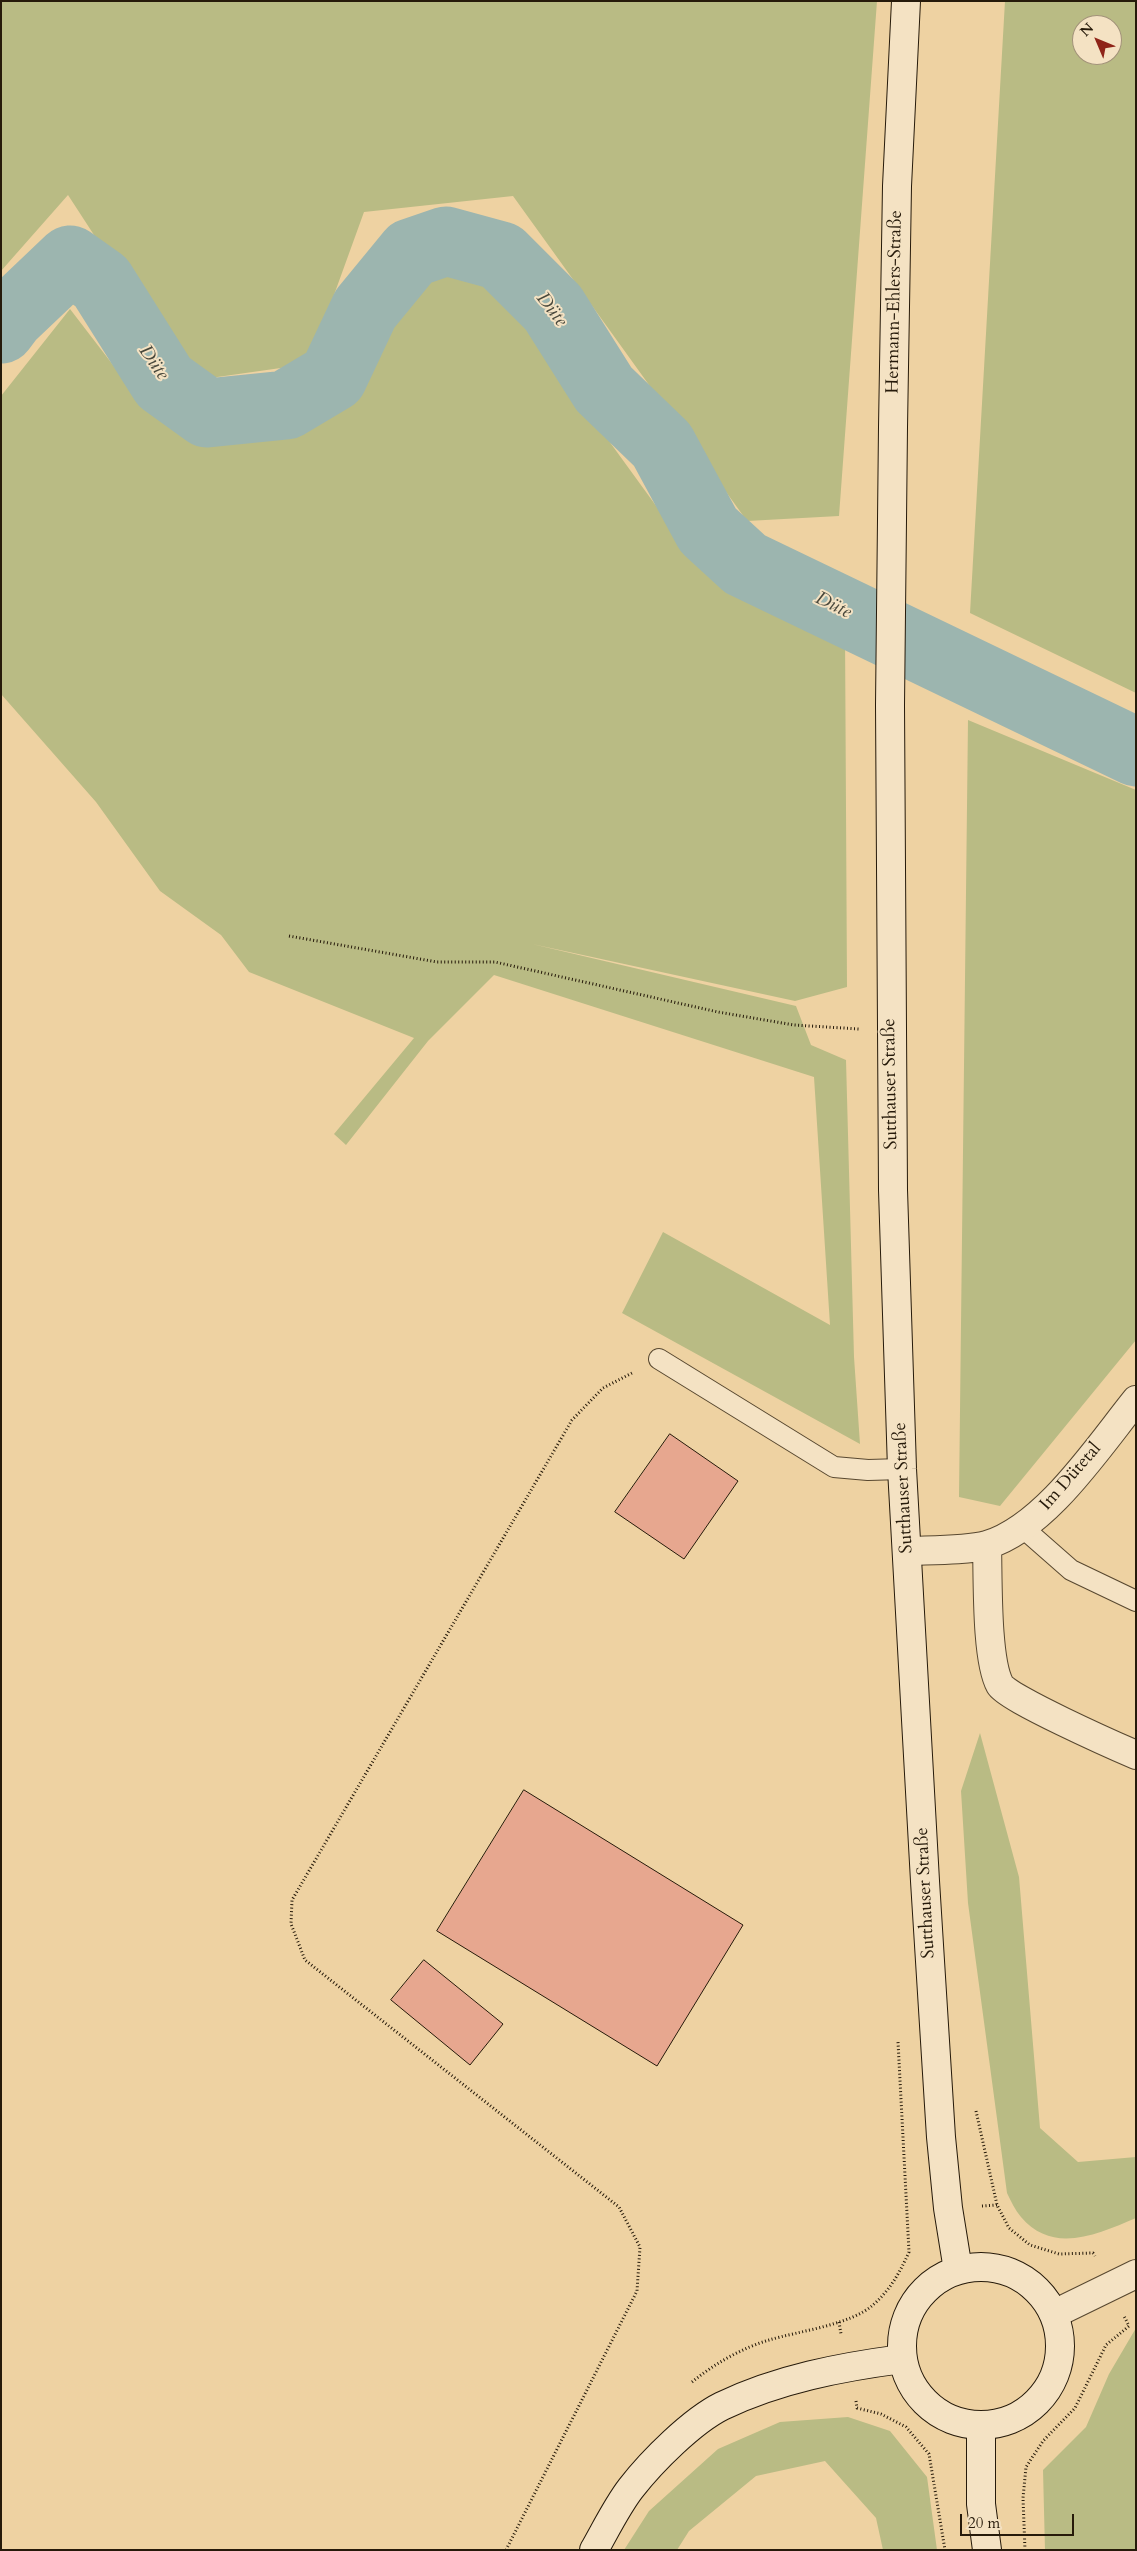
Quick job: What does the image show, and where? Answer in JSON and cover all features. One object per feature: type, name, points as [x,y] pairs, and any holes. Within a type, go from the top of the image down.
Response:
[{"type":"street","name":"Hermann-Ehlers-Straße","points":[[892,603],[897,186],[906,1]]},
{"type":"street","name":"Sutthauser Straße","points":[[892,603],[890,705],[890,1029],[893,1219],[902,1469],[941,2137],[948,2208],[958,2270]]},
{"type":"street","name":"Im Dütetal","points":[[907,1551],[987,1545],[1022,1527],[1054,1501],[1136,1400]]},
{"type":"street","points":[[987,1545],[992,1663],[1000,1687],[1027,1704],[1136,1755]]},
{"type":"street","points":[[980,2266],[995,2268],[1024,2279],[1041,2294],[1054,2314],[1060,2339],[1058,2365],[1047,2389],[1030,2408],[1007,2421],[981,2425],[959,2422],[933,2408],[921,2398],[909,2380],[902,2359],[902,2336],[908,2315],[920,2295],[937,2280],[958,2270],[980,2266]]},
{"type":"street","points":[[1054,2314],[1111,2288],[1136,2274]]},
{"type":"street","points":[[594,2550],[631,2488],[677,2438],[720,2407],[779,2384],[848,2366],[902,2359]]},
{"type":"street","points":[[981,2425],[981,2504],[987,2550]]},
{"type":"lane","points":[[660,1359],[834,1467],[868,1470],[902,1469]]},
{"type":"lane","points":[[1022,1527],[1071,1570],[1136,1601]]},
{"type":"path","points":[[289,936],[437,962],[495,962],[718,1012],[794,1025],[890,1029]]},
{"type":"path","points":[[506,2550],[637,2291],[640,2247],[619,2207],[305,1960],[291,1924],[292,1900],[572,1420],[603,1388],[660,1359]]},
{"type":"path","points":[[979,2128],[997,2205],[1009,2228],[1030,2245],[1058,2254],[1093,2253]]},
{"type":"path","points":[[839,2322],[872,2306],[896,2280],[909,2252],[907,2212]]},
{"type":"path","points":[[1025,2550],[1023,2498],[1026,2467],[1043,2441],[1075,2408],[1106,2345],[1129,2326]]},
{"type":"path","points":[[857,2408],[881,2414],[906,2427],[928,2454],[945,2550]]},
{"type":"green space","points":[[1,1],[877,1],[839,516],[747,521],[513,196],[364,212],[309,364],[189,381],[68,195],[1,271]]},
{"type":"green space","points":[[1005,1],[1136,1],[1136,693],[970,613]]},
{"type":"green space","points":[[454,268],[495,284],[699,565],[795,615],[845,632],[847,987],[795,1001],[532,944],[796,1006],[811,1045],[846,1060],[854,1357],[860,1444],[622,1313],[663,1232],[830,1325],[814,1077],[494,975],[428,1041],[346,1145],[334,1134],[414,1038],[249,972],[221,935],[160,891],[96,802],[1,694],[1,396],[70,309],[146,408],[190,437],[294,434],[352,401],[412,291]]},
{"type":"green space","points":[[968,720],[1136,790],[1136,1340],[1000,1506],[959,1497]]},
{"type":"green space","points":[[980,1733],[1019,1877],[1040,2128],[1078,2162],[1136,2157],[1136,2218],[1091,2235],[1061,2238],[1047,2235],[1034,2229],[1021,2217],[1007,2193],[968,1903],[961,1791]]},
{"type":"green space","points":[[1136,2328],[1136,2550],[1045,2550],[1043,2470],[1086,2427],[1109,2374]]},
{"type":"green space","points":[[848,2417],[890,2431],[927,2477],[937,2550],[883,2550],[876,2518],[825,2461],[756,2476],[689,2531],[677,2550],[624,2550],[649,2511],[718,2449],[780,2422]]},
{"type":"building","points":[[670,1434],[738,1481],[684,1559],[615,1512]]},
{"type":"building","points":[[524,1790],[743,1925],[657,2066],[437,1931]]},
{"type":"building","points":[[424,1960],[503,2024],[470,2065],[391,2000]]},
{"type":"waterway","name":"Düte","points":[[1,329],[10,317],[70,260],[101,282],[164,382],[207,413],[286,405],[333,377],[365,309],[411,253],[446,241],[501,256],[553,308],[604,389],[662,445],[708,530],[745,564],[1136,752]]}]
